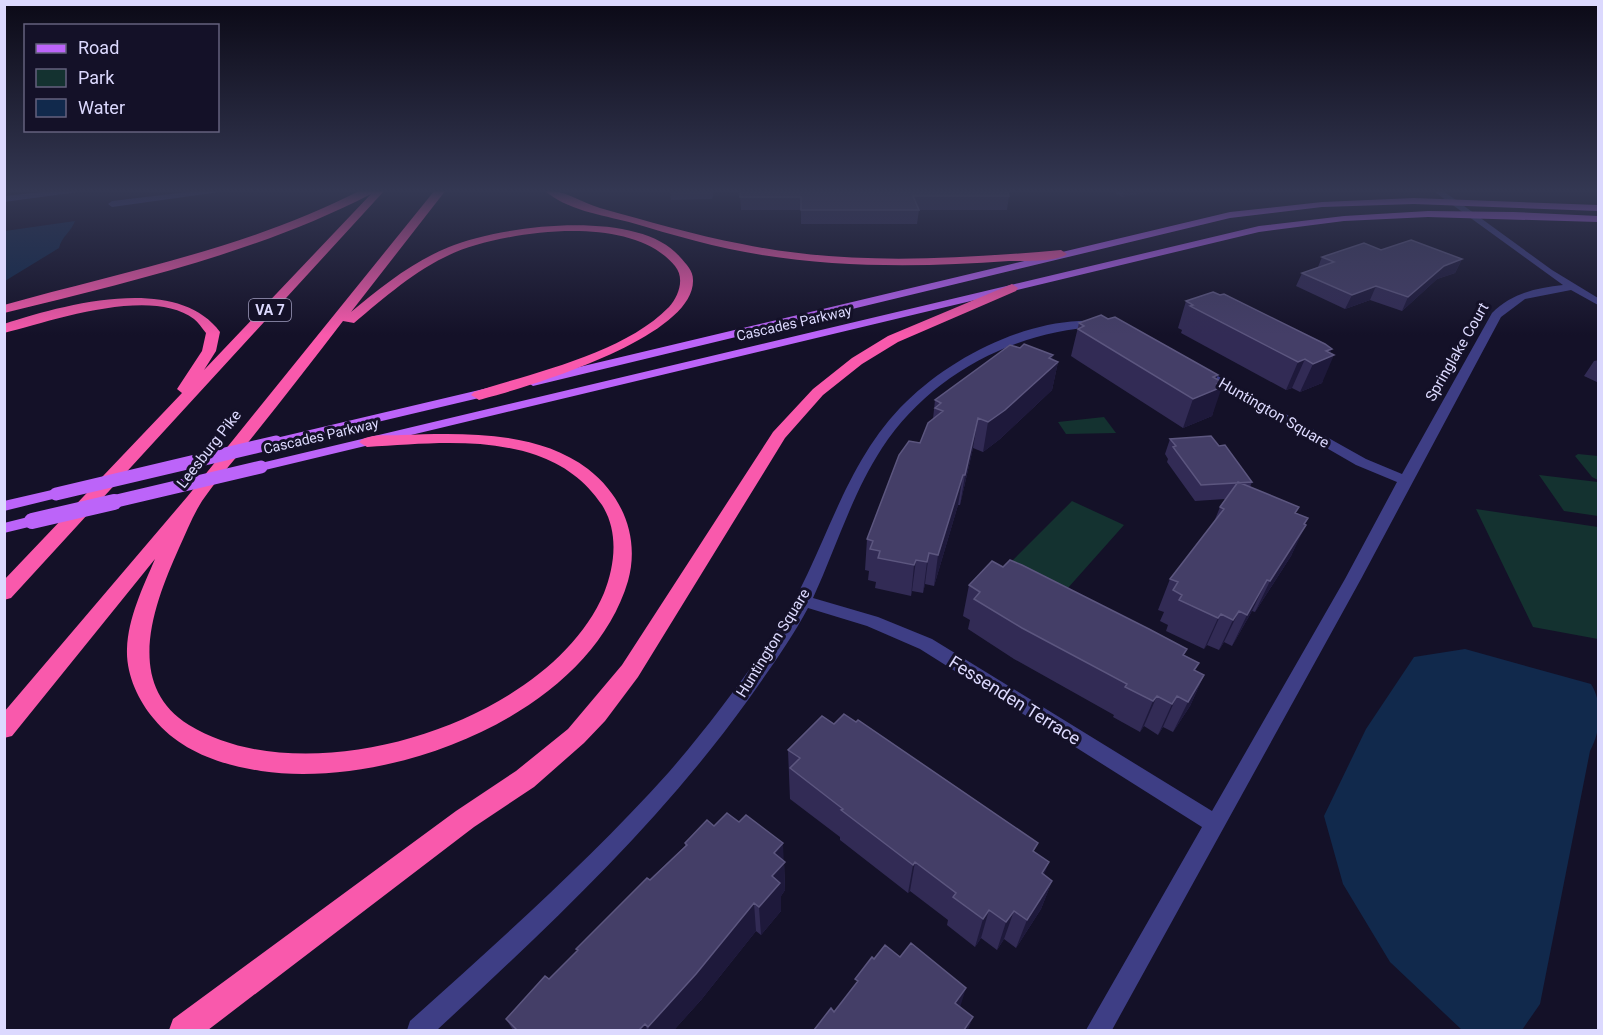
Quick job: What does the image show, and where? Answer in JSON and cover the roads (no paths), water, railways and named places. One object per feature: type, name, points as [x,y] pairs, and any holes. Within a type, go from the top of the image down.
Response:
[{"type":"highway","points":[[4,309],[233,248],[260,238]]},
{"type":"highway","name":"VA 7","points":[[4,593],[335,238]]},
{"type":"highway","name":"Leesburg Pike","points":[[4,729],[193,501],[403,238]]},
{"type":"highway","points":[[319,344],[403,275],[454,249],[490,238]]},
{"type":"highway","points":[[479,394],[591,356],[653,326],[672,311],[684,295],[687,279],[682,266],[662,247],[636,238]]},
{"type":"highway","points":[[700,238],[777,254],[839,260],[936,263],[1060,254]]},
{"type":"highway","points":[[183,1030],[465,819],[525,779],[576,736],[597,714],[630,671],[779,435],[818,392],[857,361],[893,339],[1012,288]]},
{"type":"highway","points":[[4,329],[64,312],[125,303],[169,305],[203,318],[213,332],[209,351],[159,429]]},
{"type":"highway","points":[[193,501],[157,575],[139,633],[137,662],[146,688],[168,722],[185,736],[208,747],[259,762],[322,764],[377,756],[422,745],[485,719],[546,678],[579,647],[607,608],[616,589],[621,570],[623,536],[619,520],[604,492],[581,471],[550,454],[493,441],[367,442]]},
{"type":"main road","name":"Cascades Parkway","points":[[4,506],[1124,238]]},
{"type":"main road","name":"Cascades Parkway","points":[[4,528],[1213,238]]},
{"type":"street","points":[[1502,238],[1599,302]]},
{"type":"street","name":"Springlake Court","points":[[1407,481],[1439,417],[1503,306],[1527,294],[1573,287]]},
{"type":"street","name":"Huntington Square","points":[[419,1030],[571,891],[676,780],[722,722],[803,601],[857,476],[873,449],[912,403],[965,365],[1017,340],[1073,324],[1099,324],[1116,327]]},
{"type":"street","name":"Huntington Square","points":[[1191,366],[1360,462],[1407,481]]},
{"type":"street","points":[[1099,1030],[1407,481]]},
{"type":"street","name":"Fessenden Terrace","points":[[803,601],[872,621],[926,644],[1215,824]]},
{"type":"water","points":[[5,238],[63,238],[59,248],[5,281]]},
{"type":"water","points":[[1465,649],[1591,684],[1599,708],[1598,726],[1590,751],[1540,1004],[1522,1030],[1462,1030],[1390,962],[1343,884],[1324,816],[1366,729],[1414,657]]}]
